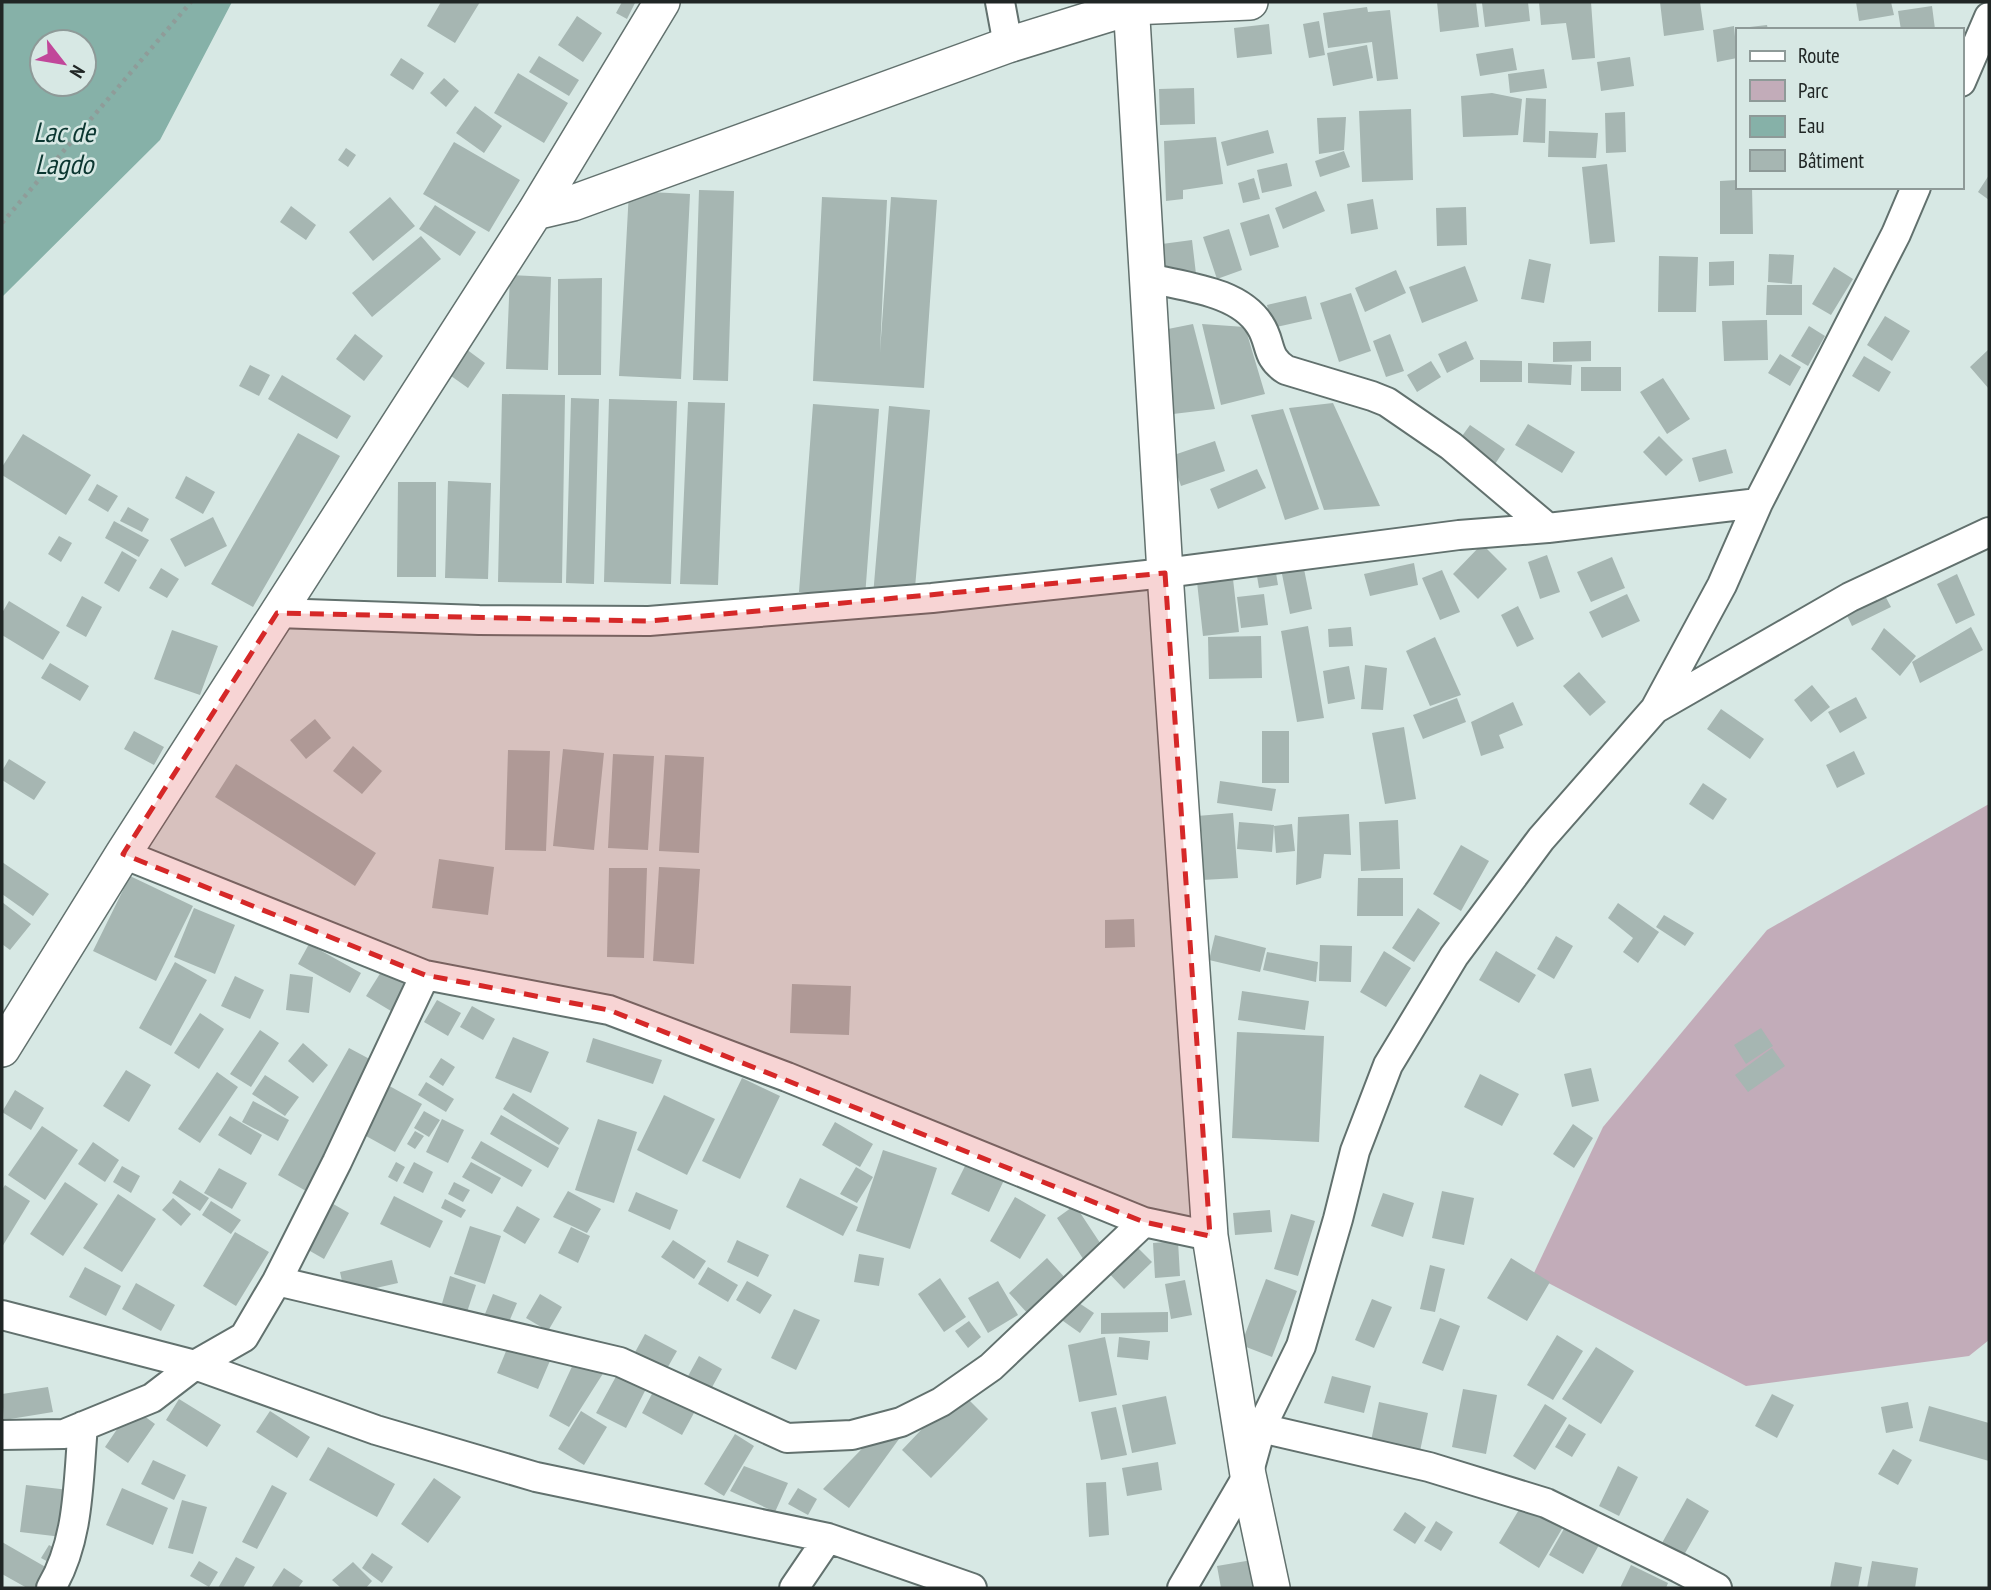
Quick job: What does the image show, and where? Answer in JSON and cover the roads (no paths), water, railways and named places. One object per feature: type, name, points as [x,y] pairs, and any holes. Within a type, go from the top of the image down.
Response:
[{"type":"street","points":[[2,1049],[277,613],[535,212],[663,2]]},
{"type":"street","points":[[1000,2],[1008,45]]},
{"type":"street","points":[[535,212],[573,203],[1008,45],[1131,5],[1250,2]]},
{"type":"street","points":[[1131,5],[1165,573],[1210,1236],[1248,1475],[1272,1588]]},
{"type":"street","points":[[1963,77],[1989,17]]},
{"type":"street","points":[[1182,1588],[1248,1475],[1261,1428],[1301,1346],[1355,1151],[1388,1065],[1454,956],[1541,839],[1655,709],[1721,585],[1758,503],[1896,234],[1915,189]]},
{"type":"street","points":[[1149,278],[1230,298],[1246,308],[1261,326],[1274,361],[1280,366],[1387,402],[1451,446],[1548,528]]},
{"type":"street","points":[[277,613],[479,620],[649,621],[932,598],[1165,573],[1460,535],[1548,528],[1758,503]]},
{"type":"street","points":[[1655,709],[1850,597],[1989,532]]},
{"type":"street","points":[[123,855],[425,975],[608,1010],[787,1077],[1144,1222],[1210,1236]]},
{"type":"street","points":[[2,1435],[64,1434],[152,1398],[195,1365],[244,1337],[277,1281],[337,1162],[425,975]]},
{"type":"street","points":[[277,1281],[620,1362],[787,1438],[852,1435],[901,1422],[941,1402],[991,1367],[1144,1222]]},
{"type":"street","points":[[2,1315],[195,1365],[376,1430],[536,1477],[828,1538],[972,1588]]},
{"type":"street","points":[[51,1588],[60,1573],[75,1526],[83,1426]]},
{"type":"street","points":[[1261,1428],[1429,1467],[1546,1503],[1717,1588]]},
{"type":"street","points":[[794,1588],[828,1538]]},
{"type":"water","name":"Lac de Lagdo","points":[[2,2],[232,2],[160,140],[2,297]]}]
